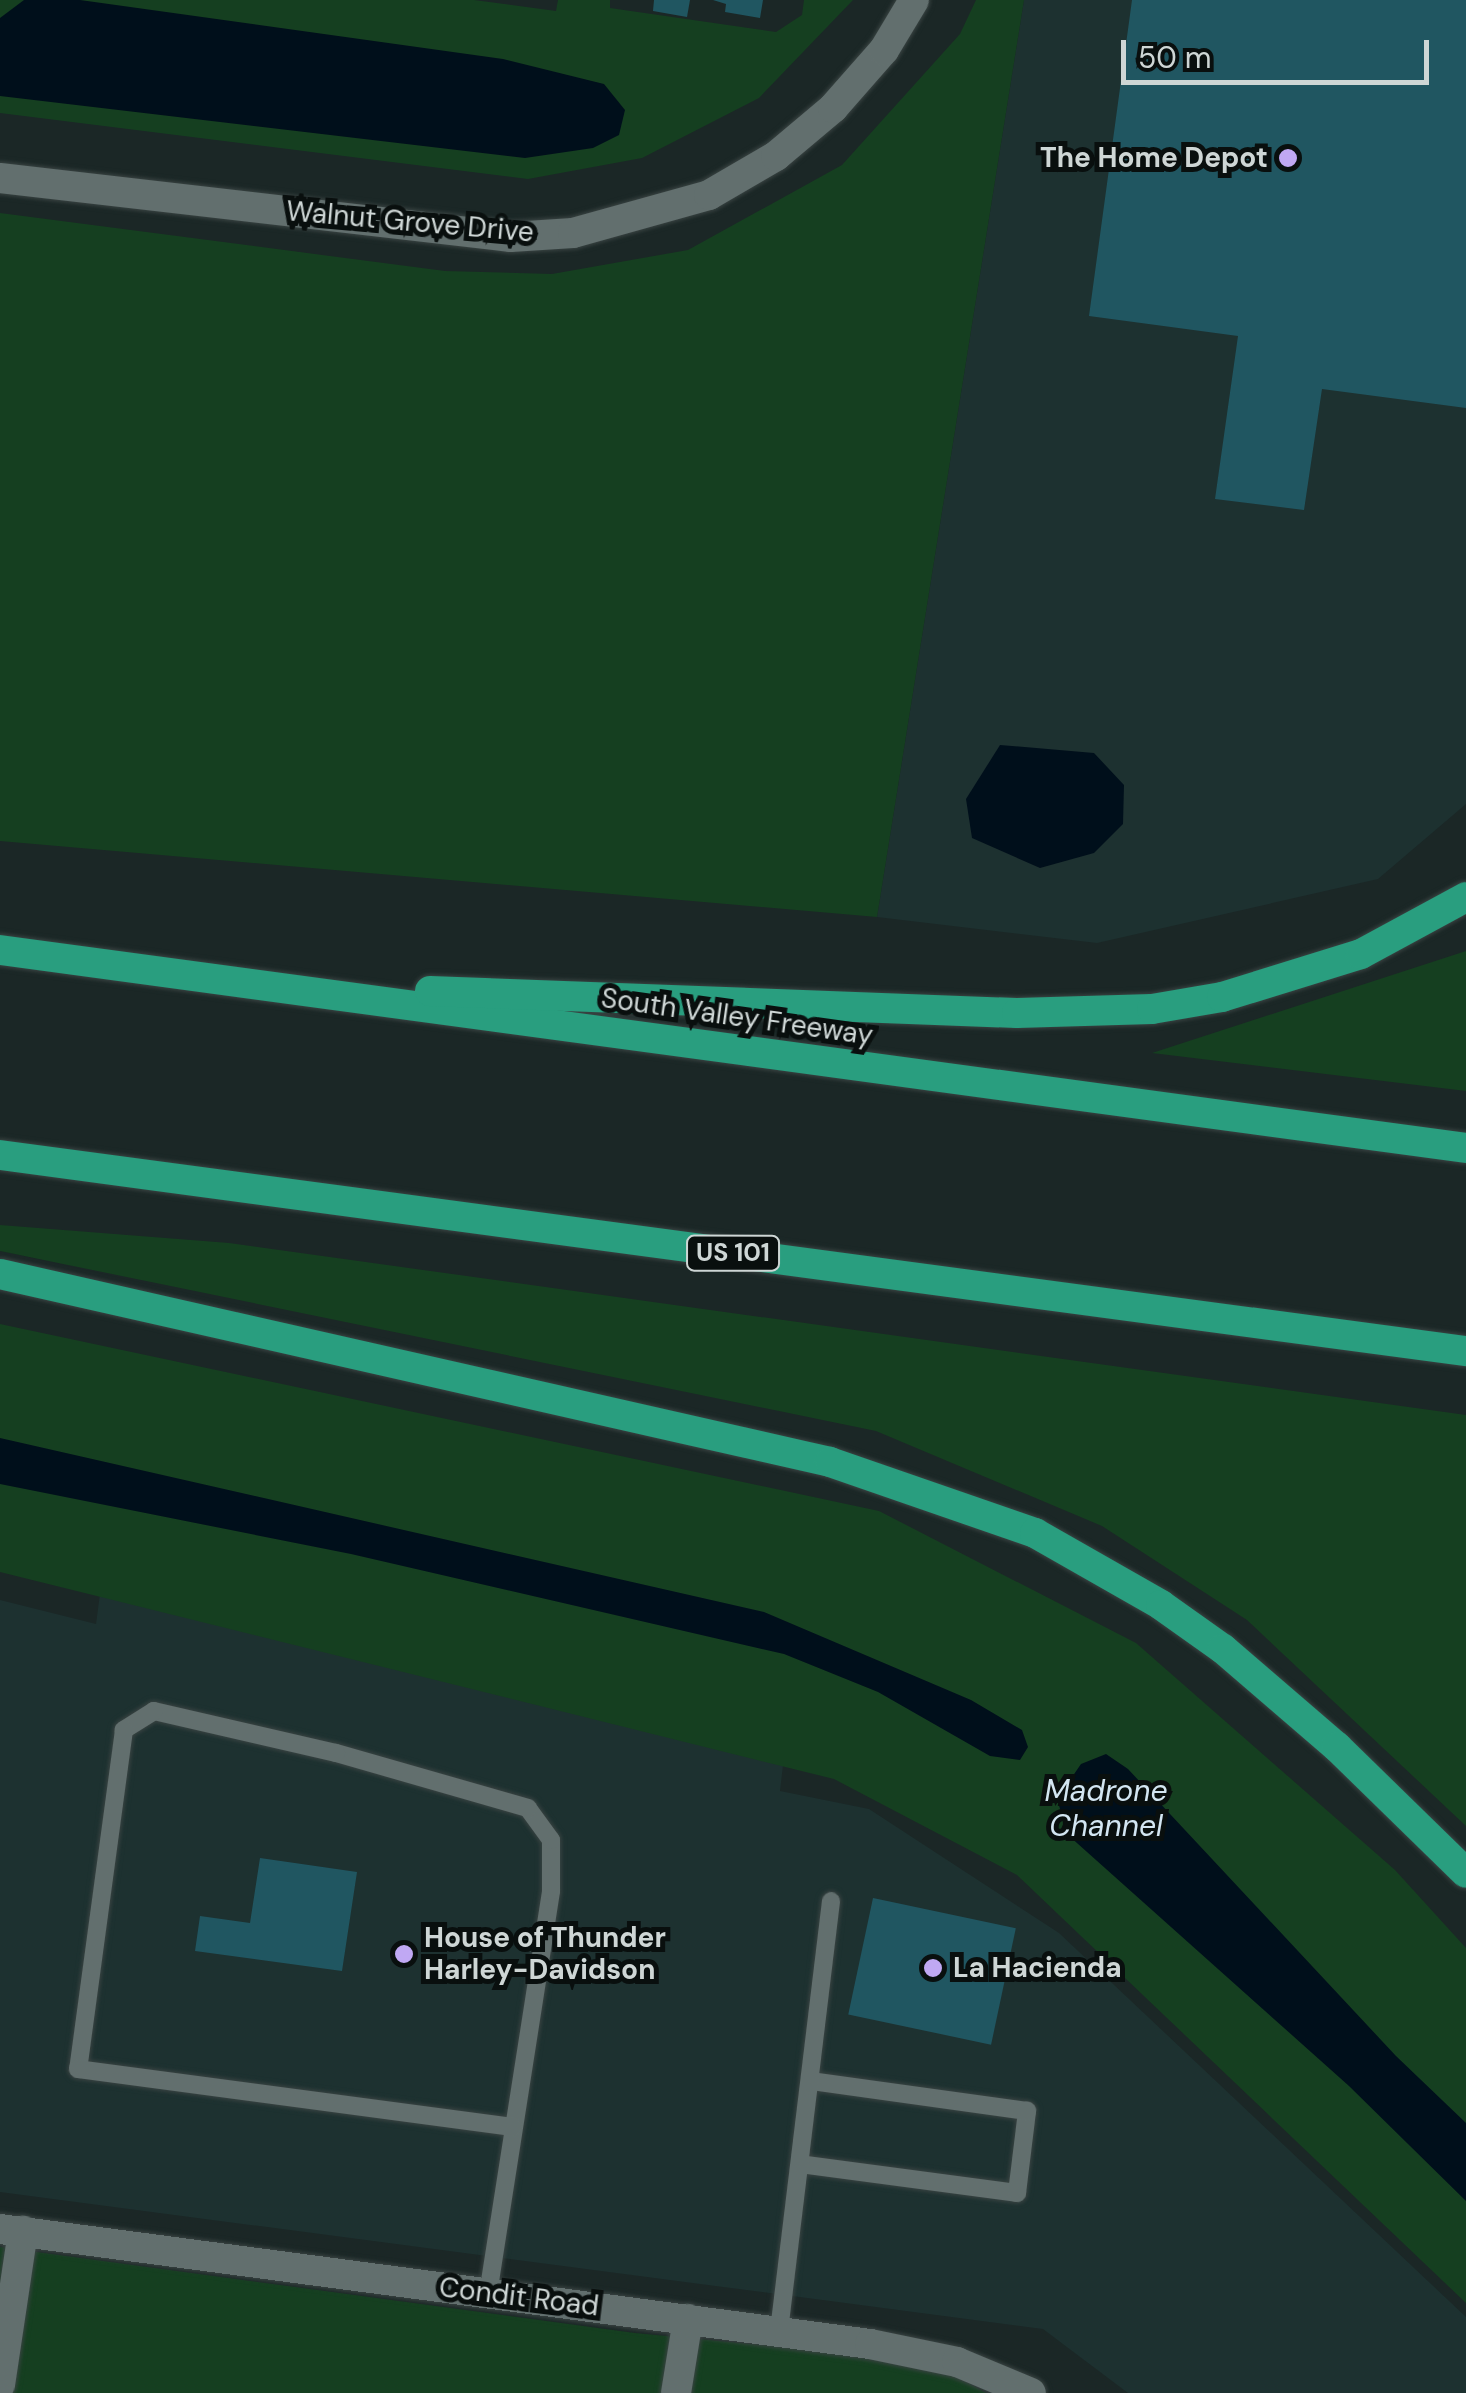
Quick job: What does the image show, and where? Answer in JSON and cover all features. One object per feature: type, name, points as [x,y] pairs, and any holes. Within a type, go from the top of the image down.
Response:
[{"type":"highway","points":[[257,985],[1017,1013],[1135,1010],[1292,978],[1361,954],[1466,896]]},
{"type":"highway","name":"South Valley Freeway","points":[[0,950],[1466,1148]]},
{"type":"highway","name":"US 101","points":[[0,1156],[1466,1350]]},
{"type":"highway","points":[[0,1274],[812,1457],[904,1483],[1034,1533],[1161,1604],[1222,1649],[1337,1747],[1466,1873]]},
{"type":"street","name":"Walnut Grove Drive","points":[[0,178],[478,234],[574,233],[709,195],[776,156],[833,108],[884,50],[914,0]]},
{"type":"street","name":"Condit Road","points":[[12,2230],[779,2331],[956,2362],[1031,2393]]},
{"type":"street","points":[[0,2386],[12,2230]]},
{"type":"street","points":[[676,2393],[688,2319]]},
{"type":"lane","points":[[488,2294],[514,2128],[550,1891],[551,1840],[528,1808],[154,1711],[124,1730],[78,2069],[514,2128]]},
{"type":"lane","points":[[779,2331],[831,1901]]},
{"type":"lane","points":[[800,2164],[1017,2192],[1025,2127],[1026,2111],[810,2081]]},
{"type":"shaded area","points":[[1024,0],[1466,0],[1466,804],[1378,879],[1097,943],[877,917]]},
{"type":"shaded area","points":[[103,1571],[786,1740],[780,1791],[869,1809],[1059,1933],[1466,2317],[1466,2393],[1128,2393],[1043,2329],[0,2192],[0,1600],[96,1624]]},
{"type":"green space","points":[[0,0],[474,0],[556,11],[558,0],[610,0],[610,8],[776,32],[802,15],[804,0],[853,0],[759,98],[642,158],[528,179],[0,113]]},
{"type":"green space","points":[[976,0],[1024,0],[877,917],[0,841],[0,213],[445,271],[552,274],[688,250],[842,165],[960,34]]},
{"type":"green space","points":[[1466,951],[1466,1091],[1152,1053]]},
{"type":"green space","points":[[0,1225],[229,1243],[1466,1415],[1466,1826],[1247,1620],[1102,1526],[876,1431],[0,1251]]},
{"type":"green space","points":[[0,1324],[879,1511],[1136,1643],[1395,1870],[1466,1948],[1466,2303],[1017,1875],[834,1779],[0,1572]]},
{"type":"green space","points":[[0,2247],[635,2333],[930,2361],[986,2393],[0,2393]]},
{"type":"water","points":[[24,0],[80,0],[503,59],[604,84],[625,110],[619,135],[593,148],[525,158],[0,96],[0,18]]},
{"type":"water","points":[[1000,745],[1094,753],[1124,785],[1123,824],[1094,853],[1040,868],[972,838],[966,799]]},
{"type":"water","name":"Madrone Channel","points":[[0,1438],[764,1612],[971,1700],[1022,1730],[1028,1747],[1020,1760],[990,1756],[878,1692],[784,1654],[351,1554],[0,1484]]},
{"type":"water","name":"Madrone Channel","points":[[1106,1754],[1128,1769],[1396,2056],[1466,2123],[1466,2201],[1349,2086],[1068,1835],[1057,1799],[1081,1764]]},
{"type":"building","points":[[654,0],[690,0],[687,17],[653,11]]},
{"type":"building","points":[[713,0],[763,0],[760,18],[725,12],[726,4]]},
{"type":"building","name":"The Home Depot","points":[[1132,0],[1466,0],[1466,408],[1322,389],[1304,510],[1215,499],[1238,336],[1089,316]]},
{"type":"building","points":[[260,1858],[357,1872],[342,1971],[195,1951],[200,1916],[250,1923]]},
{"type":"building","points":[[873,1898],[1016,1928],[991,2045],[848,2014]]},
{"type":"place","name":"The Home Depot","points":[[1288,158]]},
{"type":"place","name":"House of Thunder Harley-Davidson","points":[[404,1954]]},
{"type":"place","name":"La Hacienda","points":[[933,1968]]}]
